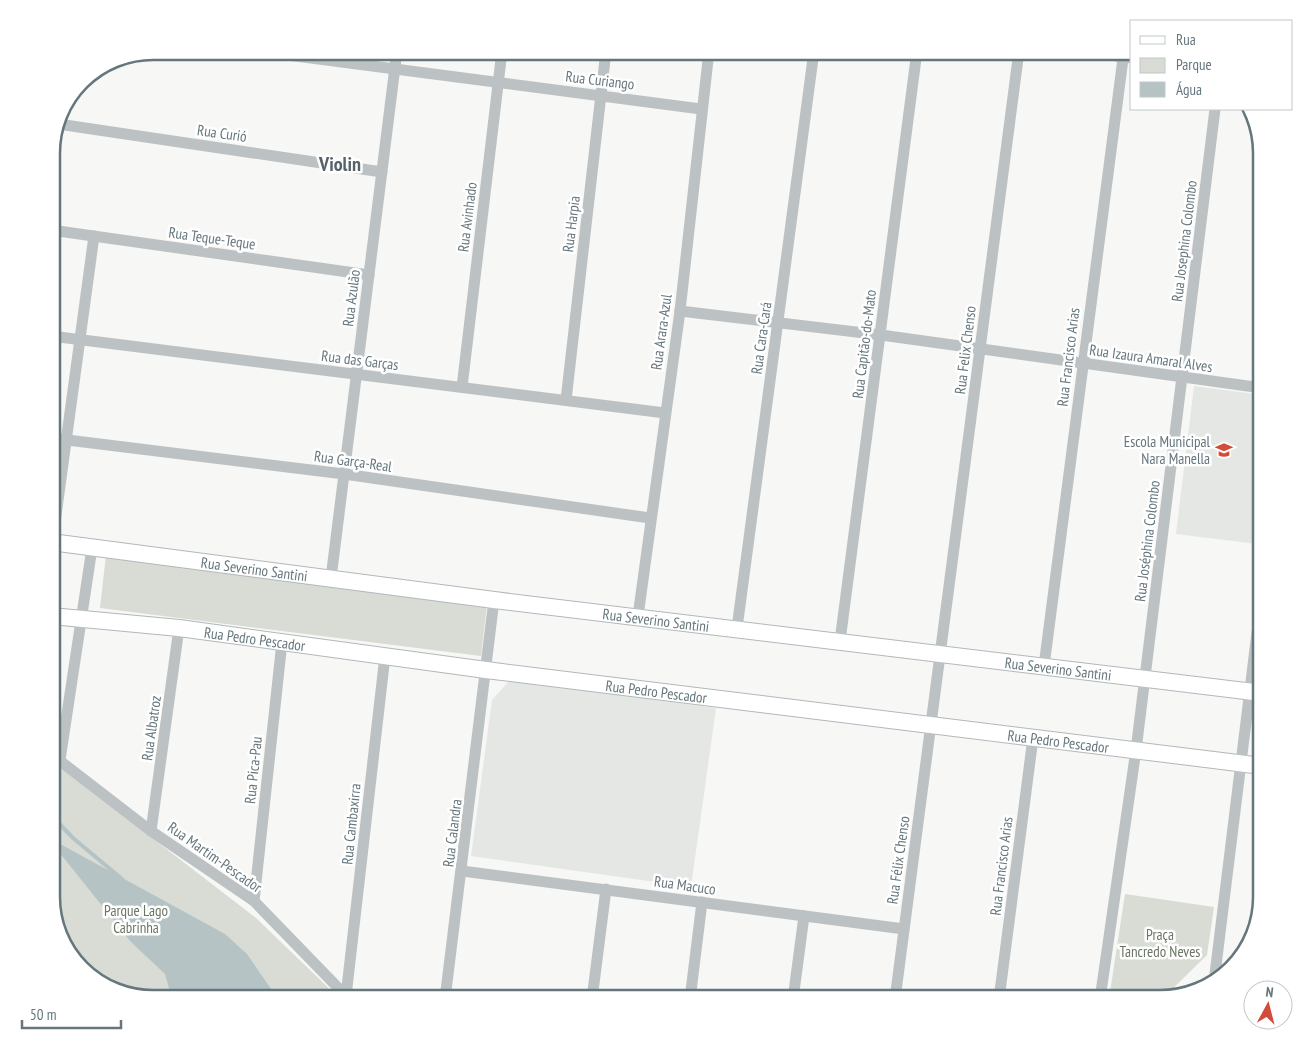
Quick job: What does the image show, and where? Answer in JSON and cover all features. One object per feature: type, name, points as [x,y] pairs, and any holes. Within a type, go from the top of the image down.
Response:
[{"type":"street","name":"Rua Curiango","points":[[322,60],[701,108]]},
{"type":"street","name":"Rua Azulão","points":[[331,578],[396,60]]},
{"type":"street","name":"Rua Avinhado","points":[[462,387],[501,60]]},
{"type":"street","name":"Rua Harpia","points":[[566,400],[605,60]]},
{"type":"street","name":"Rua Arara-Azul","points":[[638,616],[680,310],[708,60]]},
{"type":"street","name":"Rua Cara-Cará","points":[[737,628],[813,60]]},
{"type":"street","name":"Rua Capitão-do-Mato","points":[[840,641],[881,335],[915,60]]},
{"type":"street","name":"Rua Felix Chenso","points":[[931,726],[1018,60]]},
{"type":"street","name":"Rua Francisco Arias","points":[[1044,666],[1082,364],[1125,60]]},
{"type":"street","name":"Rua Josephina Colombo","points":[[1183,377],[1215,110]]},
{"type":"street","name":"Rua Curió","points":[[64,125],[382,172]]},
{"type":"street","name":"Rua Teque-Teque","points":[[60,231],[369,275]]},
{"type":"street","points":[[60,493],[94,236]]},
{"type":"street","name":"Rua Izaura Amaral Alves","points":[[680,310],[881,335],[1253,387]]},
{"type":"street","name":"Rua das Garças","points":[[60,337],[665,413]]},
{"type":"street","name":"Rua Joséphina Colombo","points":[[1136,750],[1183,377]]},
{"type":"street","name":"Rua Garça-Real","points":[[60,439],[344,474],[650,518]]},
{"type":"street","name":"Rua Severino Santini","points":[[60,546],[92,548],[494,600],[737,628],[1253,693]]},
{"type":"street","points":[[60,734],[92,548]]},
{"type":"street","name":"Rua Calandra","points":[[446,990],[494,600]]},
{"type":"street","name":"Rua Pedro Pescador","points":[[60,617],[179,628],[486,670],[1253,765]]},
{"type":"street","name":"Rua Albatroz","points":[[151,831],[179,628]]},
{"type":"street","name":"Rua Pica-Pau","points":[[254,901],[282,642]]},
{"type":"street","name":"Rua Cambaxirra","points":[[348,990],[385,656]]},
{"type":"street","points":[[1215,972],[1242,763],[1253,708]]},
{"type":"street","name":"Rua Félix Chenso","points":[[895,990],[931,726]]},
{"type":"street","name":"Rua Francisco Arias","points":[[1000,990],[1033,738]]},
{"type":"street","points":[[1101,990],[1136,750]]},
{"type":"street","name":"Rua Martim-Pescador","points":[[60,760],[151,831],[254,901],[340,990]]},
{"type":"street","name":"Rua Macuco","points":[[462,871],[904,929]]},
{"type":"street","points":[[593,990],[606,889]]},
{"type":"street","points":[[691,990],[702,902]]},
{"type":"street","points":[[794,990],[804,916]]},
{"type":"shaded area","name":"Escola Municipal Nara Manella","points":[[1194,386],[1253,394],[1253,544],[1176,534]]},
{"type":"shaded area","points":[[510,680],[716,708],[691,887],[471,856],[492,700]]},
{"type":"green space","points":[[106,555],[487,605],[481,656],[100,608]]},
{"type":"green space","name":"Parque Lago Cabrinha","points":[[60,767],[256,918],[331,990],[153,990],[129,987],[101,974],[79,954],[72,944],[63,921],[60,903]]},
{"type":"green space","name":"Praça Tancredo Neves","points":[[1125,894],[1214,907],[1207,955],[1172,989],[1110,990]]},
{"type":"water","points":[[60,844],[225,934],[247,954],[272,990],[169,990],[165,974],[131,942],[60,853]]},
{"type":"waterway","points":[[60,824],[73,838],[122,879]]},
{"type":"place","name":"Escola Municipal Nara Manella","points":[[1224,450]]},
{"type":"district","name":"Violin","points":[[340,164]]}]
